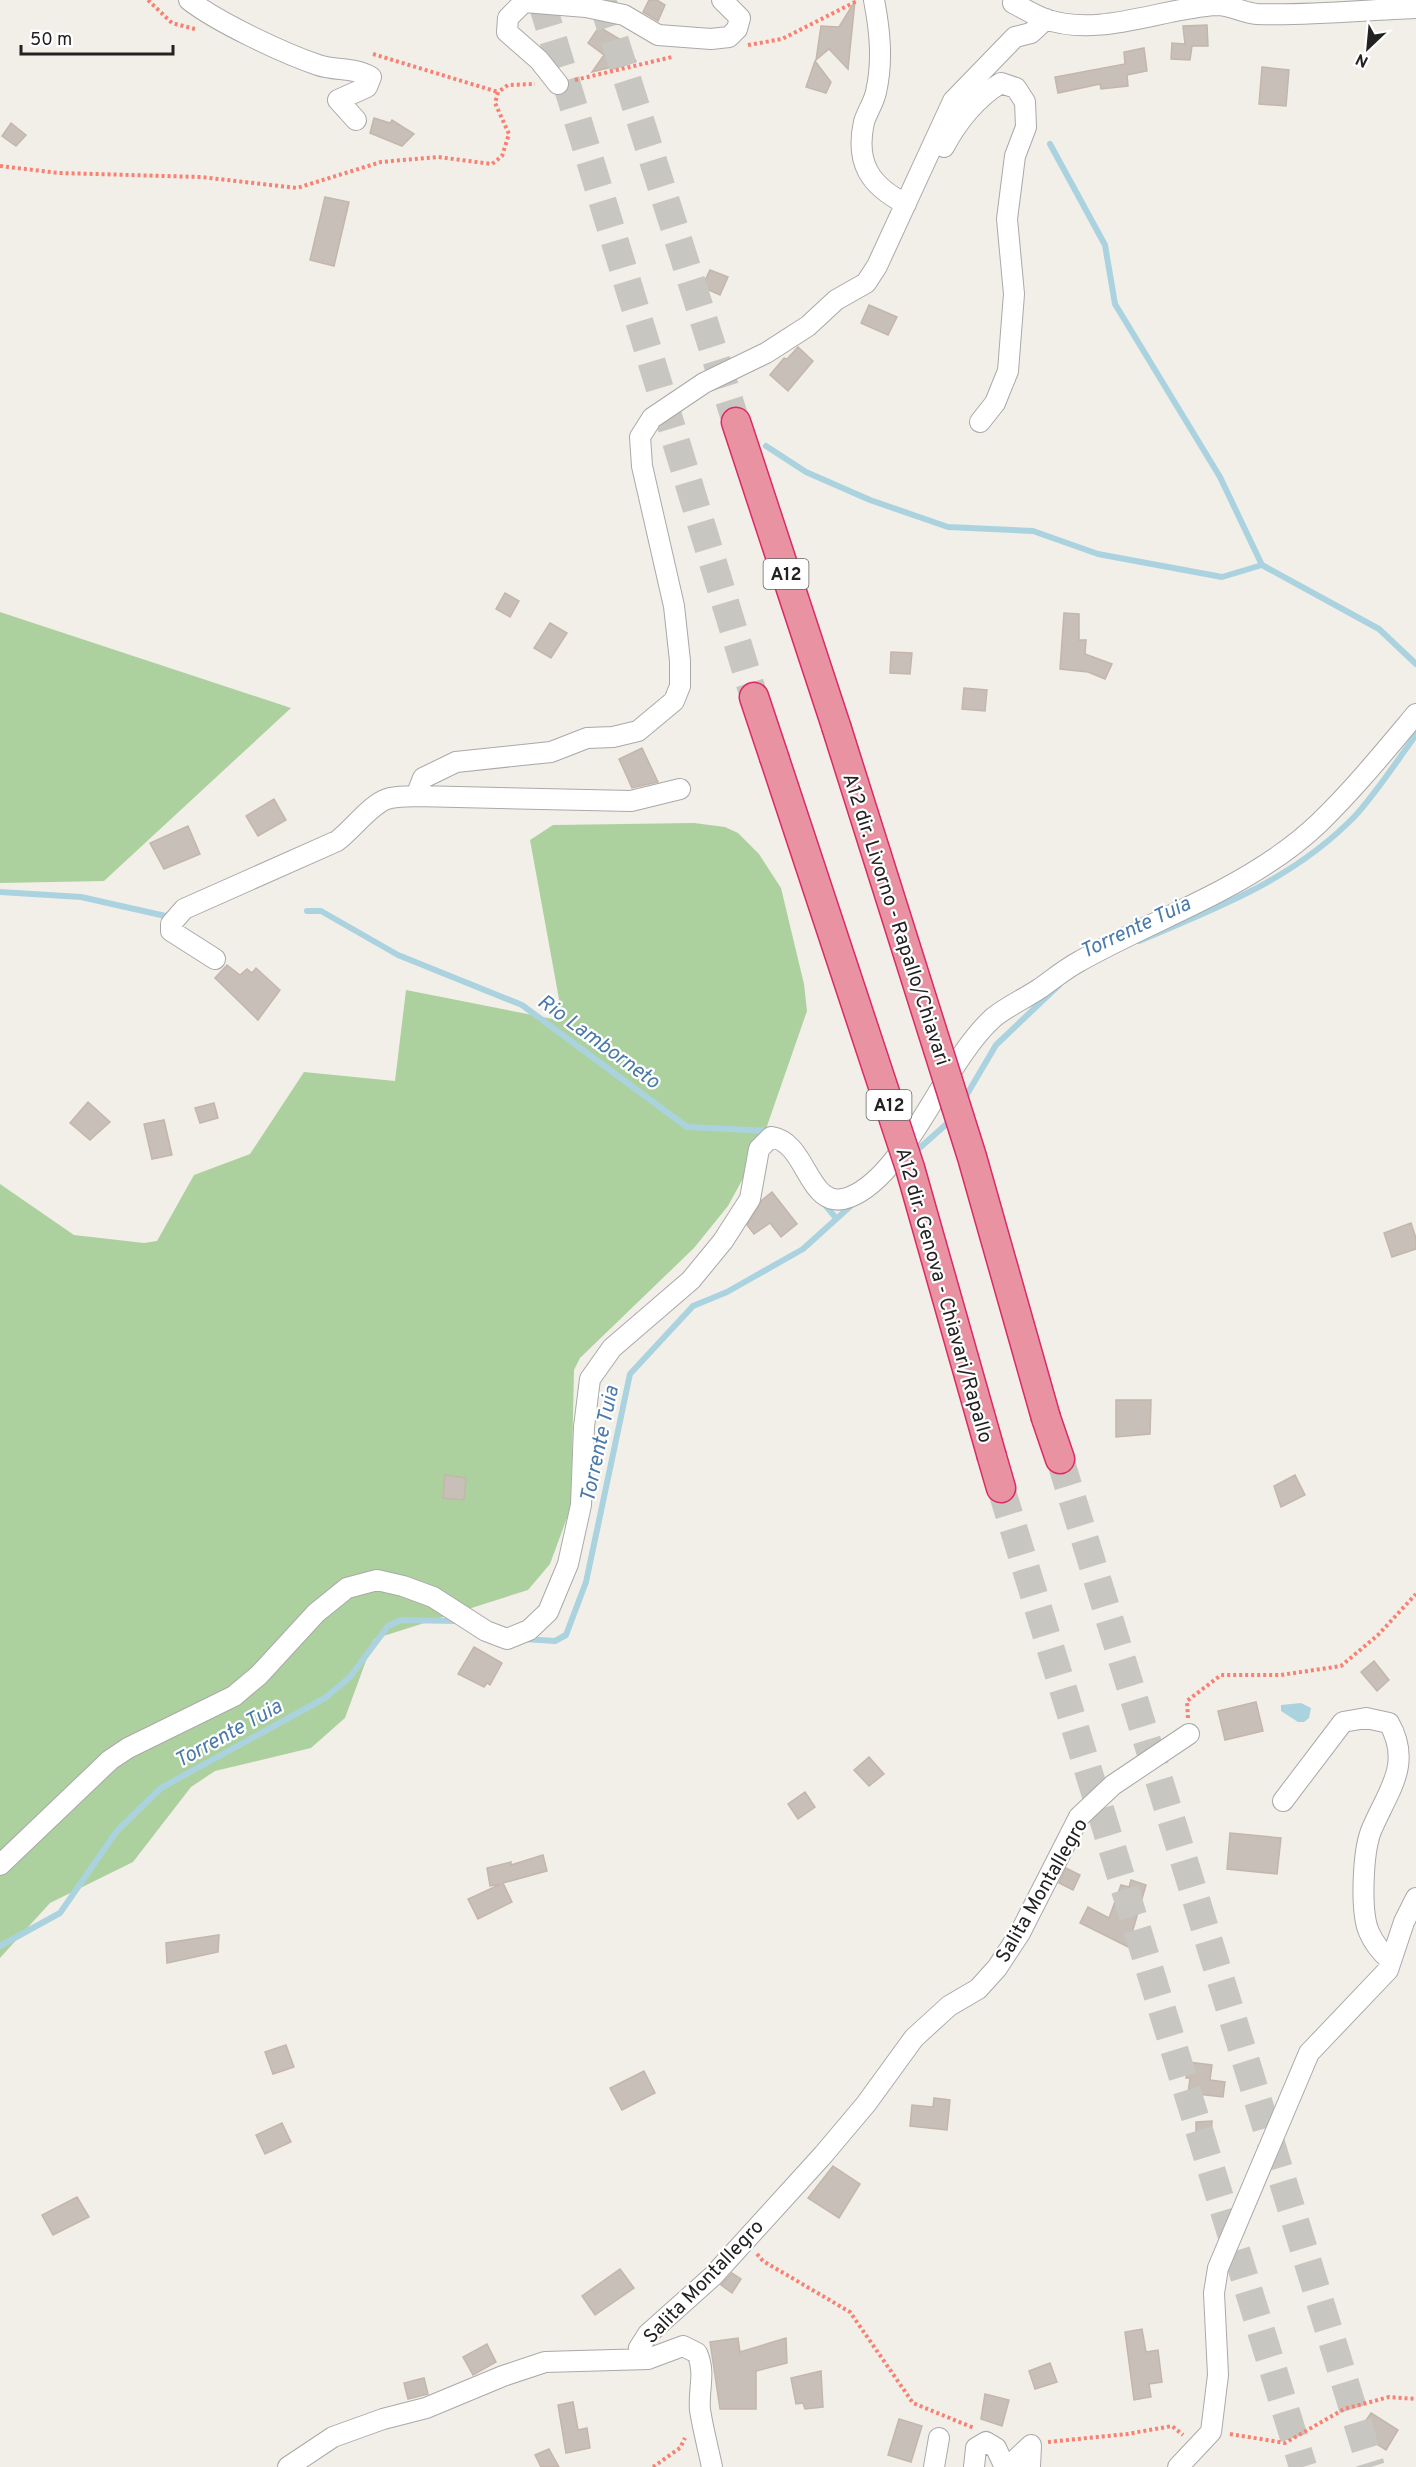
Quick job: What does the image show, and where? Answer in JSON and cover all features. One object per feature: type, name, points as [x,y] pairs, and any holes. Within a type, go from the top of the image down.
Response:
[{"type":"highway","name":"A12 dir. Livorno - Rapallo/Chiavari","points":[[736,422],[836,726],[972,1157],[1046,1418],[1060,1459]]},
{"type":"highway","name":"A12 dir. Genova - Chiavari/Rapallo","points":[[754,697],[910,1168],[1001,1488]]},
{"type":"street","points":[[189,0],[245,31],[320,65],[363,72],[372,77],[367,87],[338,100],[356,120]]},
{"type":"street","points":[[558,84],[539,60],[507,32],[508,18],[524,2],[586,7],[624,15],[658,35],[711,39],[729,37],[737,29],[740,18],[722,0]]},
{"type":"street","points":[[874,0],[881,56],[876,94],[865,121],[861,156],[871,178],[885,194],[906,204]]},
{"type":"street","points":[[1011,1],[1046,19],[1077,24],[1112,22],[1218,5],[1236,7],[1253,14],[1343,13],[1416,8]]},
{"type":"street","points":[[1011,1],[1018,20],[1015,37]]},
{"type":"street","points":[[416,796],[423,778],[456,762],[551,752],[587,738],[613,737],[638,731],[675,702],[680,686],[680,661],[674,606],[642,465],[640,437],[652,418],[704,383],[766,353],[808,326],[836,300],[866,283],[877,266],[953,101],[1015,37],[1031,33],[1046,19]]},
{"type":"street","points":[[921,171],[932,168],[954,129],[987,91],[1001,83],[1016,88],[1025,102],[1026,126],[1015,156],[1007,219],[1014,294],[1008,370],[995,403],[980,422]]},
{"type":"street","points":[[0,1865],[110,1760],[138,1743],[234,1696],[259,1675],[316,1613],[347,1588],[377,1580],[433,1597],[486,1631],[507,1639],[529,1630],[548,1612],[568,1564],[581,1505],[584,1427],[590,1379],[612,1348],[691,1280],[723,1241],[750,1199],[759,1149],[771,1137],[783,1139],[793,1148],[820,1192],[834,1199],[849,1197],[888,1170],[938,1089],[972,1040],[994,1018],[1077,962],[1223,889],[1287,849],[1318,824],[1416,714]]},
{"type":"street","points":[[215,959],[171,931],[171,924],[184,909],[337,841],[353,829],[376,805],[388,798],[416,796],[631,801],[680,789]]},
{"type":"street","points":[[1283,1802],[1343,1722],[1366,1718],[1389,1723],[1399,1740],[1400,1756],[1392,1789],[1370,1833],[1363,1888],[1368,1930],[1379,1950],[1391,1961]]},
{"type":"street","name":"Salita Montallegro","points":[[648,2359],[639,2348],[648,2334],[713,2276],[746,2240],[866,2104],[914,2038],[949,2006],[978,1989],[997,1968],[1020,1933],[1079,1817],[1113,1785],[1189,1734]]},
{"type":"street","points":[[1178,2467],[1205,2440],[1218,2375],[1214,2293],[1218,2268],[1309,2053],[1388,1970],[1404,1922],[1416,1898]]},
{"type":"street","points":[[288,2467],[333,2437],[383,2419],[426,2408],[503,2376],[545,2362],[648,2359],[683,2346],[697,2353],[703,2380],[700,2408],[712,2467]]},
{"type":"street","points":[[934,2467],[939,2438]]},
{"type":"street","points":[[974,2467],[976,2448],[986,2442],[996,2448],[1003,2463],[1013,2462],[1031,2445]]},
{"type":"street","points":[[1030,2467],[1031,2445]]},
{"type":"path","points":[[148,0],[172,23],[198,29]]},
{"type":"path","points":[[738,46],[782,39],[860,0]]},
{"type":"path","points":[[369,53],[498,92]]},
{"type":"path","points":[[0,166],[59,173],[201,177],[297,188],[381,162],[438,157],[492,164],[501,156],[508,134],[495,103],[498,92],[508,85],[558,84],[674,57]]},
{"type":"path","points":[[1189,1734],[1187,1701],[1221,1675],[1281,1675],[1341,1666],[1378,1635],[1416,1594]]},
{"type":"path","points":[[746,2240],[763,2261],[850,2312],[913,2403],[976,2428]]},
{"type":"path","points":[[1031,2445],[1079,2437],[1127,2434],[1172,2426],[1205,2440],[1285,2443],[1344,2409],[1389,2397],[1416,2399]]},
{"type":"green space","points":[[0,612],[291,708],[104,881],[0,883]]},
{"type":"green space","points":[[694,823],[725,827],[738,833],[759,854],[781,888],[804,984],[807,1011],[759,1149],[728,1206],[694,1248],[580,1358],[574,1370],[571,1507],[550,1564],[528,1590],[374,1639],[345,1718],[311,1748],[215,1771],[191,1787],[133,1862],[50,1903],[0,1958],[0,1184],[74,1235],[144,1243],[157,1241],[194,1175],[250,1154],[304,1072],[395,1081],[406,990],[563,1021],[530,840],[553,825]]},
{"type":"water","points":[[1301,1703],[1311,1708],[1309,1718],[1304,1722],[1298,1722],[1281,1711],[1281,1705]]},
{"type":"building","points":[[649,0],[657,0],[665,5],[658,21],[643,12]]},
{"type":"building","points":[[855,1],[848,69],[829,49],[816,60],[821,26],[839,27]]},
{"type":"building","points":[[1207,25],[1208,46],[1192,46],[1190,60],[1171,59],[1172,43],[1185,44],[1183,26]]},
{"type":"building","points":[[599,27],[623,41],[636,61],[592,72],[604,55],[588,43]]},
{"type":"building","points":[[1144,48],[1147,71],[1127,75],[1128,86],[1101,89],[1100,84],[1058,93],[1055,77],[1125,64],[1124,52]]},
{"type":"building","points":[[815,61],[831,82],[826,93],[806,87]]},
{"type":"building","points":[[1262,67],[1289,70],[1286,106],[1259,104]]},
{"type":"building","points":[[374,118],[390,123],[392,120],[414,134],[402,146],[370,133]]},
{"type":"building","points":[[11,123],[26,135],[16,146],[2,136]]},
{"type":"building","points":[[325,197],[349,202],[334,266],[310,260]]},
{"type":"building","points":[[710,270],[728,277],[720,295],[702,287]]},
{"type":"building","points":[[869,305],[897,317],[888,335],[861,323]]},
{"type":"building","points":[[798,347],[813,361],[788,391],[770,375],[784,358],[787,359]]},
{"type":"building","points":[[505,593],[519,601],[510,617],[496,609]]},
{"type":"building","points":[[1064,613],[1079,614],[1079,640],[1086,640],[1085,654],[1112,664],[1105,679],[1088,672],[1060,669]]},
{"type":"building","points":[[550,623],[567,633],[551,658],[534,648]]},
{"type":"building","points":[[891,652],[912,653],[910,674],[890,673]]},
{"type":"building","points":[[964,688],[987,690],[985,711],[962,709]]},
{"type":"building","points":[[642,748],[658,782],[632,788],[619,759]]},
{"type":"building","points":[[274,799],[286,820],[258,836],[246,816]]},
{"type":"building","points":[[188,826],[200,854],[164,869],[150,843]]},
{"type":"building","points":[[227,965],[240,975],[247,969],[252,973],[256,968],[280,990],[258,1020],[215,978]]},
{"type":"building","points":[[88,1102],[110,1122],[90,1140],[70,1123]]},
{"type":"building","points":[[214,1103],[218,1118],[200,1123],[195,1108]]},
{"type":"building","points":[[164,1120],[172,1155],[152,1159],[144,1124]]},
{"type":"building","points":[[772,1192],[797,1224],[781,1237],[770,1223],[754,1234],[747,1225],[762,1200]]},
{"type":"building","points":[[1411,1223],[1416,1238],[1416,1249],[1392,1257],[1384,1233]]},
{"type":"building","points":[[1116,1400],[1151,1400],[1150,1434],[1116,1437]]},
{"type":"building","points":[[445,1475],[466,1478],[464,1500],[443,1498]]},
{"type":"building","points":[[1295,1475],[1305,1495],[1281,1507],[1274,1486]]},
{"type":"building","points":[[474,1647],[502,1663],[490,1685],[487,1683],[484,1687],[458,1674]]},
{"type":"building","points":[[1374,1661],[1389,1680],[1377,1691],[1361,1672]]},
{"type":"building","points":[[1256,1702],[1263,1731],[1225,1740],[1218,1711]]},
{"type":"building","points":[[869,1757],[884,1774],[869,1786],[854,1770]]},
{"type":"building","points":[[805,1792],[815,1807],[798,1819],[788,1804]]},
{"type":"building","points":[[1230,1833],[1281,1838],[1277,1874],[1227,1869]]},
{"type":"building","points":[[543,1855],[547,1871],[503,1883],[512,1902],[478,1919],[468,1899],[501,1884],[490,1886],[487,1868],[511,1862],[511,1865]]},
{"type":"building","points":[[1066,1868],[1080,1875],[1073,1890],[1059,1883]]},
{"type":"building","points":[[1131,1880],[1146,1885],[1128,1947],[1080,1923],[1088,1907],[1109,1918],[1121,1885],[1129,1887]]},
{"type":"building","points":[[219,1935],[218,1952],[167,1963],[166,1943]]},
{"type":"building","points":[[286,2045],[294,2067],[273,2074],[265,2052]]},
{"type":"building","points":[[1188,2062],[1212,2065],[1210,2080],[1225,2082],[1223,2097],[1188,2093],[1190,2078],[1186,2078]]},
{"type":"building","points":[[644,2071],[655,2093],[622,2110],[610,2088]]},
{"type":"building","points":[[934,2098],[950,2100],[947,2130],[910,2126],[912,2105],[933,2107]]},
{"type":"building","points":[[1212,2121],[1211,2138],[1196,2137],[1196,2122]]},
{"type":"building","points":[[282,2123],[291,2142],[265,2154],[256,2135]]},
{"type":"building","points":[[833,2166],[860,2184],[839,2218],[808,2198]]},
{"type":"building","points":[[77,2197],[89,2217],[53,2235],[42,2215]]},
{"type":"building","points":[[620,2269],[634,2288],[595,2315],[582,2296]]},
{"type":"building","points":[[732,2273],[741,2279],[732,2293],[721,2285]]},
{"type":"building","points":[[1142,2329],[1146,2352],[1158,2350],[1162,2382],[1149,2384],[1151,2397],[1134,2400],[1125,2332]]},
{"type":"building","points":[[738,2338],[740,2352],[786,2338],[787,2363],[756,2371],[756,2409],[720,2409],[710,2342]]},
{"type":"building","points":[[487,2344],[496,2362],[473,2375],[463,2357]]},
{"type":"building","points":[[1050,2363],[1057,2382],[1035,2389],[1029,2371]]},
{"type":"building","points":[[821,2371],[823,2407],[805,2409],[803,2403],[796,2404],[791,2378]]},
{"type":"building","points":[[424,2378],[428,2394],[408,2399],[404,2383]]},
{"type":"building","points":[[985,2394],[1009,2400],[1002,2426],[981,2419]]},
{"type":"building","points":[[573,2402],[578,2430],[587,2428],[590,2448],[566,2453],[558,2405]]},
{"type":"building","points":[[1371,2413],[1398,2430],[1386,2450],[1358,2432]]},
{"type":"building","points":[[899,2419],[922,2426],[911,2462],[888,2455]]},
{"type":"building","points":[[549,2449],[559,2467],[541,2467],[535,2455]]},
{"type":"waterway","points":[[1050,144],[1105,245],[1115,304],[1220,477],[1262,565],[1379,629],[1416,664]]},
{"type":"waterway","points":[[766,446],[806,472],[870,500],[948,527],[1033,531],[1098,554],[1222,577],[1262,565]]},
{"type":"waterway","name":"Torrente Tuia","points":[[1139,941],[1253,890],[1306,858],[1355,816],[1416,735]]},
{"type":"waterway","name":"Rio Lamborneto","points":[[0,892],[81,897],[170,917]]},
{"type":"waterway","name":"Rio Lamborneto","points":[[307,911],[321,911],[398,955],[522,1005],[687,1127],[771,1131]]},
{"type":"waterway","name":"Torrente Tuia","points":[[963,1101],[996,1045],[1059,985]]},
{"type":"waterway","name":"Torrente Tuia","points":[[914,1153],[951,1120]]},
{"type":"waterway","name":"Rio Lamborneto","points":[[821,1200],[836,1218]]},
{"type":"waterway","name":"Torrente Tuia","points":[[523,1639],[555,1641],[566,1635],[586,1582],[630,1374],[693,1306],[727,1292],[803,1249],[854,1203]]},
{"type":"waterway","name":"Torrente Tuia","points":[[0,1946],[60,1913],[117,1831],[161,1788],[325,1698],[350,1677],[388,1626],[401,1620],[458,1621]]},
{"type":"tunnel","points":[[541,0],[754,697]]},
{"type":"tunnel","points":[[602,0],[736,422]]},
{"type":"tunnel","points":[[1060,1459],[1371,2467]]},
{"type":"tunnel","points":[[1001,1488],[1303,2467]]}]
